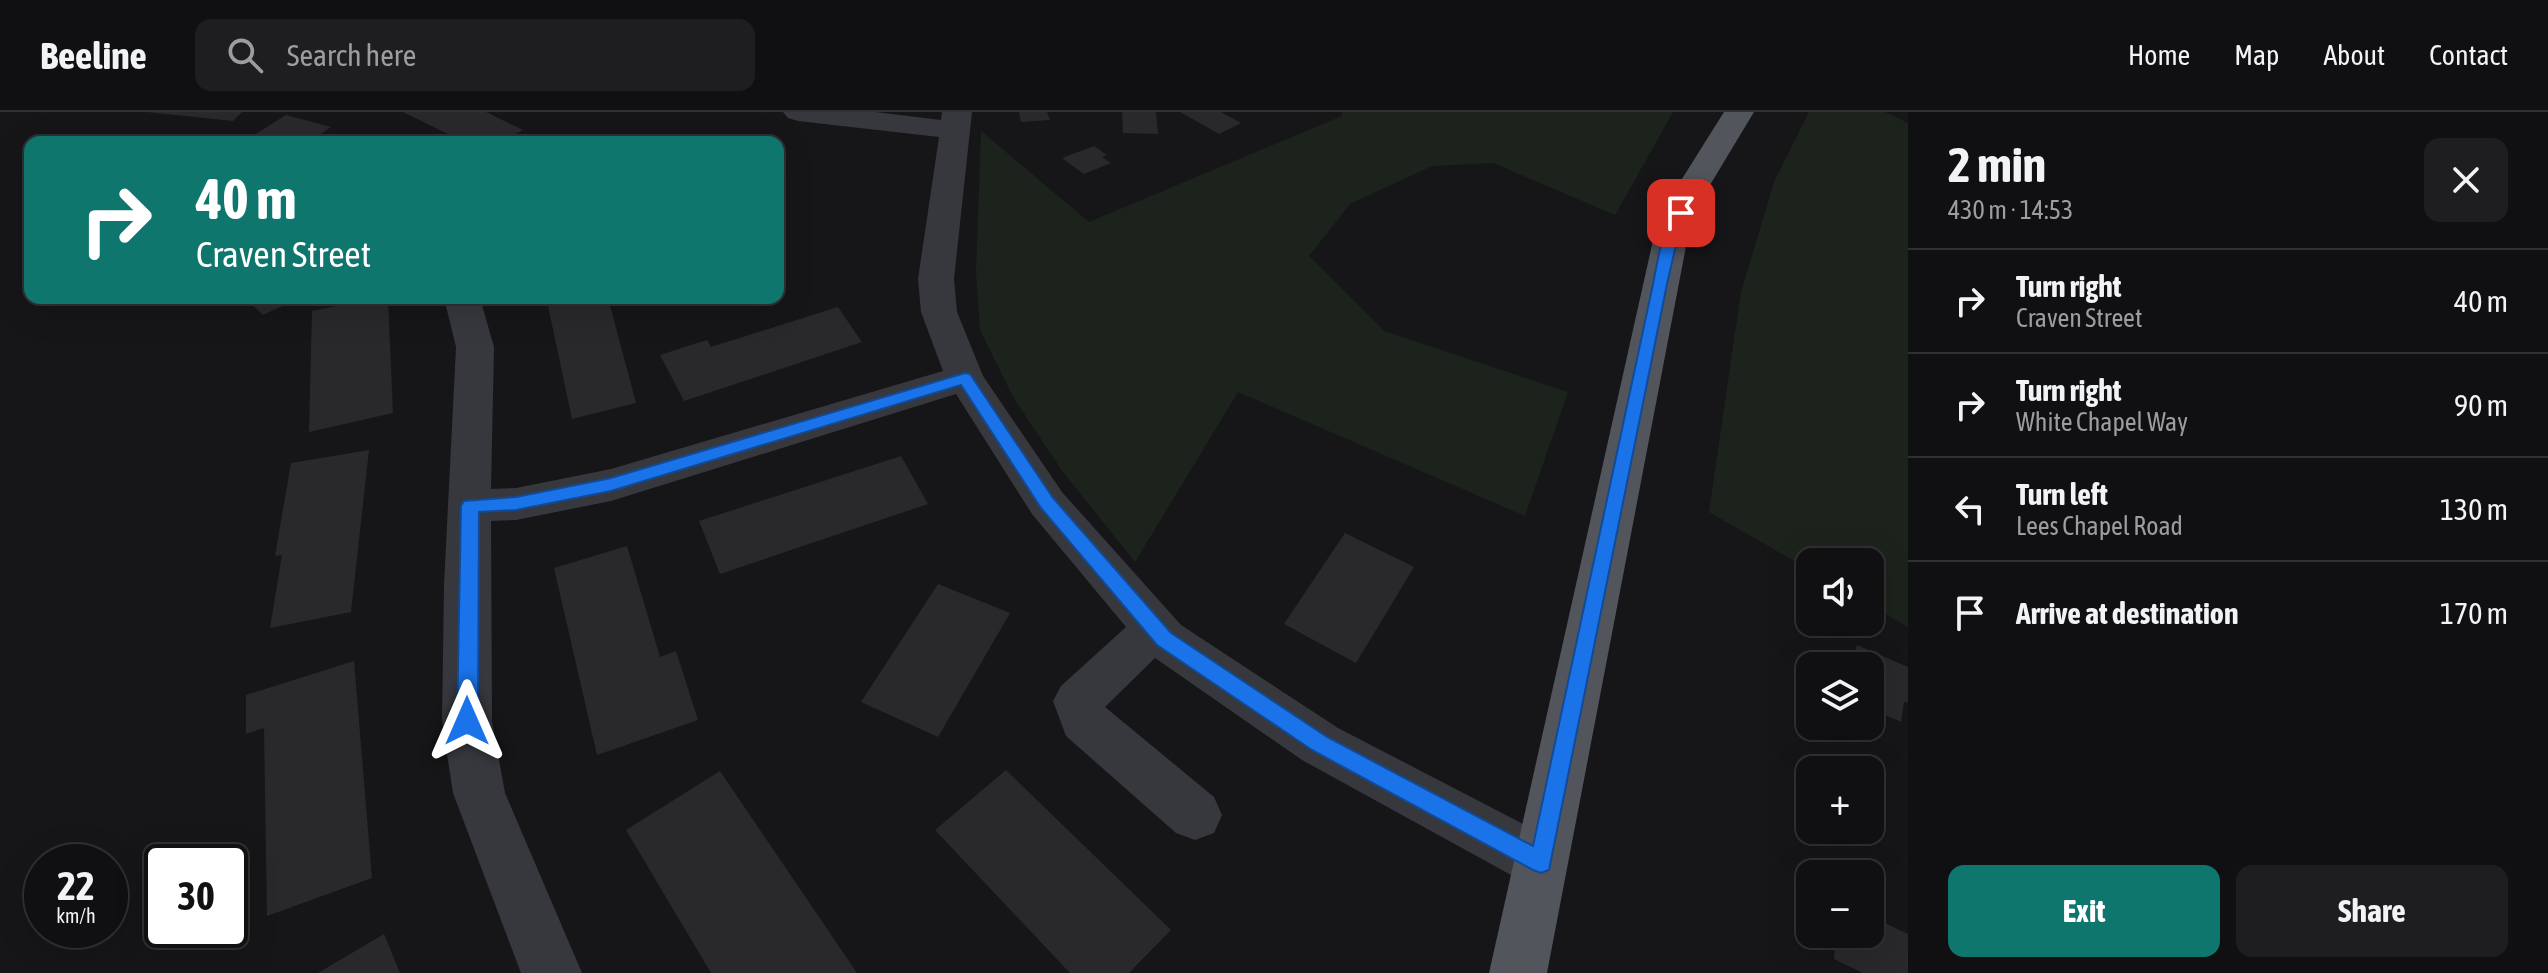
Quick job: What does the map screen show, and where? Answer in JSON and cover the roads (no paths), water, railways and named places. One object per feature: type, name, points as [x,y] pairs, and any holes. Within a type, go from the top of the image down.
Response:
[{"type":"main road","points":[[1518,973],[1671,236],[1691,190],[1739,112]]},
{"type":"street","points":[[798,112],[955,121],[936,279],[939,312],[965,378],[1047,503],[1164,639],[1320,744],[1541,862]]},
{"type":"street","points":[[464,304],[475,347],[467,721],[479,793],[545,960],[553,973]]},
{"type":"street","points":[[470,506],[516,504],[611,485],[965,378]]},
{"type":"street","points":[[1155,629],[1078,701],[1084,720],[1195,815]]}]
